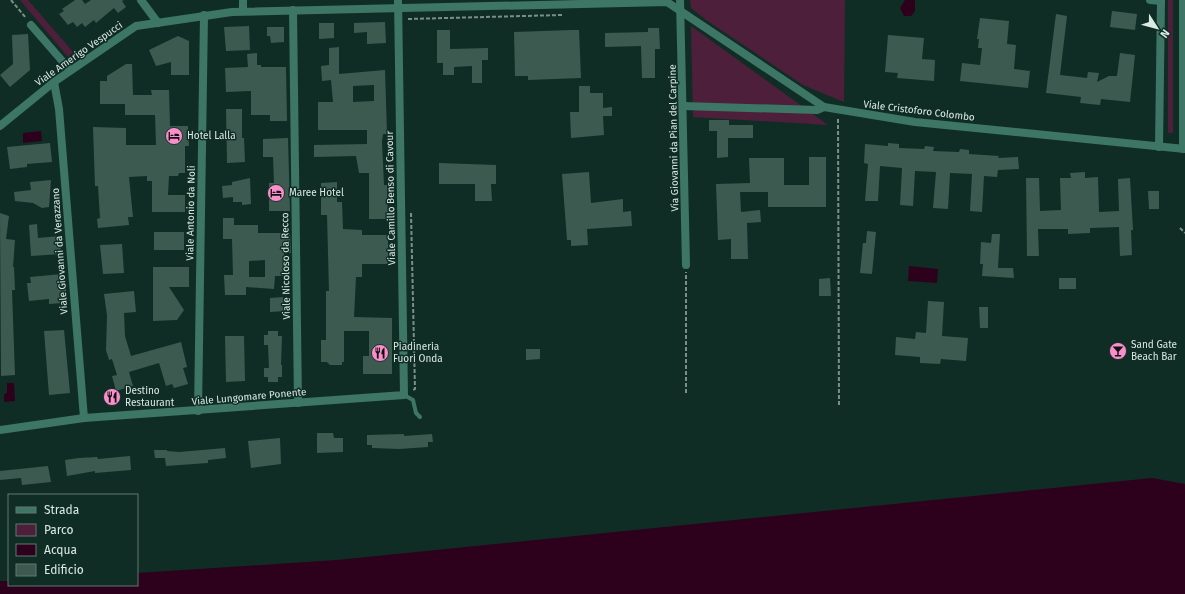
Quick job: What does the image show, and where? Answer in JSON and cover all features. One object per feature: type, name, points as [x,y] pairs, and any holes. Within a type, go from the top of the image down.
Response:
[{"type":"street","points":[[142,0],[158,23]]},
{"type":"street","points":[[243,0],[244,11]]},
{"type":"street","name":"Via Giovanni da Pian del Carpine","points":[[680,0],[686,265]]},
{"type":"street","points":[[1150,0],[1161,1],[1159,147]]},
{"type":"street","points":[[1183,0],[1184,149]]},
{"type":"street","name":"Viale Amerigo Vespucci","points":[[0,126],[70,70],[136,26],[204,15],[244,11],[293,10],[398,4],[666,2],[680,11]]},
{"type":"street","name":"Viale Camillo Benso di Cavour","points":[[398,4],[404,395]]},
{"type":"street","name":"Viale Nicoloso da Recco","points":[[293,10],[298,402]]},
{"type":"street","name":"Viale Cristoforo Colombo","points":[[680,11],[824,107],[916,122],[1184,149]]},
{"type":"street","name":"Viale Antonio da Noli","points":[[198,411],[204,15]]},
{"type":"street","points":[[31,25],[70,70]]},
{"type":"street","name":"Viale Giovanni da Verazzano","points":[[54,82],[59,109],[84,418]]},
{"type":"street","points":[[683,106],[817,110],[824,107]]},
{"type":"street","name":"Viale Lungomare Ponente","points":[[0,430],[84,418],[404,395]]},
{"type":"lane","points":[[404,395],[413,400],[416,413],[420,417]]},
{"type":"path","points":[[11,0],[31,25]]},
{"type":"path","points":[[408,19],[565,14]]},
{"type":"path","points":[[838,110],[839,407]]},
{"type":"path","points":[[1180,228],[1185,233]]},
{"type":"path","points":[[686,265],[686,393]]},
{"type":"green space","points":[[20,0],[28,0],[73,52],[68,57]]},
{"type":"green space","points":[[690,0],[845,0],[844,102],[803,85],[706,20],[691,8]]},
{"type":"green space","points":[[1168,0],[1173,0],[1173,133],[1168,133]]},
{"type":"green space","points":[[691,26],[828,125],[693,117]]},
{"type":"water","points":[[905,0],[915,0],[915,11],[911,16],[904,16],[900,8]]},
{"type":"water","points":[[41,131],[42,141],[23,143],[23,133]]},
{"type":"water","points":[[909,266],[938,269],[937,283],[908,281]]},
{"type":"water","points":[[7,383],[14,383],[15,401],[4,402],[4,394],[7,393]]},
{"type":"water","points":[[1152,478],[1185,484],[1185,594],[0,594],[0,581],[8,581],[8,586],[138,586],[138,573],[337,560]]},
{"type":"building","points":[[75,0],[82,0],[85,4],[91,0],[124,0],[122,1],[126,7],[118,13],[114,8],[96,23],[94,20],[85,27],[82,23],[77,27],[73,22],[68,25],[59,14],[64,11],[62,9]]},
{"type":"building","points":[[1112,11],[1137,14],[1135,30],[1110,27]]},
{"type":"building","points":[[1056,14],[1067,16],[1060,75],[1087,78],[1088,72],[1099,73],[1097,82],[1109,76],[1117,76],[1120,53],[1135,55],[1130,102],[1101,99],[1100,105],[1080,103],[1081,97],[1046,93]]},
{"type":"building","points":[[980,18],[1009,21],[1007,44],[1016,45],[1014,69],[1030,71],[1028,88],[960,81],[962,63],[980,65],[982,48],[978,48],[979,39],[977,39]]},
{"type":"building","points":[[385,22],[386,43],[367,44],[367,32],[354,33],[354,23]]},
{"type":"building","points":[[319,23],[334,23],[334,38],[319,39]]},
{"type":"building","points":[[249,26],[250,50],[226,51],[224,27]]},
{"type":"building","points":[[267,27],[284,27],[284,42],[271,43],[270,36],[267,36]]},
{"type":"building","points":[[648,28],[659,28],[660,49],[655,49],[655,78],[642,78],[641,46],[605,47],[605,33],[648,32]]},
{"type":"building","points":[[437,30],[450,30],[450,49],[488,48],[488,60],[482,60],[482,83],[472,83],[472,66],[454,67],[454,75],[443,75],[443,63],[437,63]]},
{"type":"building","points":[[579,30],[581,78],[528,80],[528,76],[515,76],[514,32]]},
{"type":"building","points":[[28,34],[30,70],[10,87],[0,75],[13,64],[12,35]]},
{"type":"building","points":[[888,35],[924,38],[922,59],[935,60],[934,81],[897,78],[898,73],[885,72]]},
{"type":"building","points":[[178,36],[189,41],[189,75],[171,75],[171,62],[156,66],[149,50]]},
{"type":"building","points":[[339,47],[339,74],[385,70],[387,134],[383,134],[382,142],[384,185],[387,185],[388,219],[369,219],[369,173],[359,173],[356,156],[314,157],[314,145],[367,144],[367,130],[318,130],[318,102],[333,102],[331,80],[322,81],[321,66],[329,65],[329,48]],"holes":[[[374,85],[374,101],[353,102],[353,86]]]},
{"type":"building","points":[[257,53],[257,65],[261,65],[261,67],[286,67],[287,121],[270,121],[270,115],[251,115],[251,91],[226,92],[225,68],[248,67],[247,54]]},
{"type":"building","points":[[126,64],[132,64],[133,95],[152,95],[151,90],[169,90],[170,126],[188,126],[189,146],[185,146],[185,173],[179,173],[178,176],[169,176],[168,195],[185,195],[185,212],[152,212],[152,181],[147,181],[147,176],[129,177],[133,217],[128,217],[129,225],[98,228],[97,219],[100,218],[98,186],[95,186],[93,127],[126,128],[126,145],[156,145],[155,115],[125,115],[125,104],[100,104],[100,81],[107,81],[107,76]]},
{"type":"building","points":[[579,86],[590,86],[590,93],[603,93],[603,108],[612,107],[612,116],[603,116],[604,135],[571,138],[570,112],[579,112]]},
{"type":"building","points":[[226,109],[242,109],[242,138],[244,138],[245,162],[227,163]]},
{"type":"building","points":[[709,120],[729,120],[729,125],[753,125],[753,138],[728,138],[728,157],[717,158],[717,131],[709,131]]},
{"type":"building","points":[[288,138],[290,211],[269,211],[269,183],[274,183],[273,157],[263,157],[263,139]]},
{"type":"building","points":[[50,143],[52,162],[27,164],[27,167],[10,169],[7,147]]},
{"type":"building","points":[[888,143],[899,144],[899,148],[924,149],[925,146],[934,147],[933,151],[959,152],[960,149],[969,150],[969,154],[999,156],[998,158],[1018,157],[1019,169],[998,170],[997,177],[984,176],[982,212],[970,211],[972,174],[950,173],[948,209],[933,208],[936,172],[915,171],[913,206],[900,205],[902,168],[880,166],[878,201],[865,201],[868,164],[864,163],[865,144],[888,146]]},
{"type":"building","points":[[809,157],[826,157],[826,207],[768,207],[768,192],[740,192],[741,212],[760,210],[761,222],[747,223],[748,259],[731,259],[731,239],[718,240],[716,184],[750,183],[749,158],[784,158],[784,185],[809,185]]},
{"type":"building","points":[[439,163],[496,165],[496,184],[491,184],[492,201],[475,201],[475,184],[439,184]]},
{"type":"building","points":[[589,172],[591,203],[623,199],[623,212],[631,211],[632,226],[587,229],[588,245],[571,246],[571,240],[567,240],[562,174]]},
{"type":"building","points":[[1085,172],[1085,178],[1098,177],[1099,212],[1119,211],[1118,179],[1130,178],[1133,230],[1131,230],[1132,255],[1120,256],[1119,227],[1090,228],[1090,233],[1068,234],[1068,229],[1038,229],[1039,256],[1027,256],[1026,178],[1039,178],[1040,211],[1061,210],[1060,178],[1071,178],[1070,173]]},
{"type":"building","points":[[250,178],[251,204],[242,205],[242,202],[233,202],[233,197],[223,198],[222,186],[232,185],[232,182]]},
{"type":"building","points":[[51,180],[49,207],[42,208],[33,203],[15,201],[14,192],[31,190],[30,182]]},
{"type":"building","points":[[337,182],[337,202],[342,202],[343,229],[362,230],[362,235],[388,235],[388,264],[362,264],[362,277],[356,277],[354,317],[392,318],[392,374],[363,374],[363,356],[369,356],[369,331],[344,331],[344,362],[342,362],[342,365],[330,365],[327,362],[321,362],[321,340],[326,340],[326,291],[329,291],[327,215],[321,215],[321,183]]},
{"type":"building","points":[[1148,191],[1159,191],[1159,209],[1149,209]]},
{"type":"building","points":[[0,213],[9,216],[6,239],[15,240],[13,267],[15,290],[12,290],[15,375],[1,376]]},
{"type":"building","points":[[223,218],[234,218],[234,225],[258,225],[258,233],[290,233],[291,253],[284,253],[285,276],[275,276],[274,289],[246,287],[246,295],[225,295],[224,275],[233,275],[232,239],[223,239]],"holes":[[[265,260],[265,277],[249,277],[249,261]]]},
{"type":"building","points":[[37,224],[38,238],[60,236],[61,254],[31,256],[29,225]]},
{"type":"building","points":[[867,231],[876,232],[872,274],[860,273],[863,243],[866,243]]},
{"type":"building","points":[[154,232],[184,232],[184,250],[154,250]]},
{"type":"building","points":[[992,234],[1000,234],[998,268],[1013,268],[1014,278],[982,276],[983,264],[980,264],[981,242],[991,243]]},
{"type":"building","points":[[122,244],[124,273],[103,274],[100,245]]},
{"type":"building","points":[[153,267],[189,267],[189,287],[169,287],[184,310],[177,320],[153,321]]},
{"type":"building","points":[[62,274],[62,280],[65,280],[67,299],[63,300],[63,303],[49,304],[49,299],[29,301],[27,283],[31,283],[30,277]]},
{"type":"building","points":[[830,278],[831,296],[819,296],[819,279]]},
{"type":"building","points":[[1059,278],[1076,278],[1076,289],[1059,289]]},
{"type":"building","points":[[134,291],[136,312],[124,313],[125,336],[131,356],[181,342],[187,367],[183,368],[188,384],[174,388],[172,384],[166,386],[159,363],[129,372],[133,386],[116,391],[112,376],[117,375],[112,359],[109,360],[106,350],[107,315],[104,294]]},
{"type":"building","points":[[283,297],[283,301],[286,301],[286,311],[270,312],[270,298]]},
{"type":"building","points":[[928,301],[944,302],[942,336],[968,338],[966,361],[941,359],[940,364],[920,363],[920,357],[895,355],[896,337],[915,339],[916,332],[926,333]]},
{"type":"building","points":[[979,307],[988,307],[988,328],[980,328]]},
{"type":"building","points":[[64,330],[70,393],[49,395],[44,331]]},
{"type":"building","points":[[268,331],[278,331],[278,336],[282,336],[282,377],[278,377],[278,382],[268,382],[268,377],[264,377],[264,368],[269,368],[268,345],[264,345],[264,335],[268,335]]},
{"type":"building","points":[[225,336],[244,336],[245,381],[226,382]]},
{"type":"building","points":[[526,349],[540,349],[540,359],[526,360]]},
{"type":"building","points":[[317,433],[333,433],[334,438],[343,438],[343,452],[317,453]]},
{"type":"building","points":[[404,434],[404,436],[432,434],[433,442],[428,442],[428,447],[399,449],[372,448],[372,445],[367,445],[367,435]]},
{"type":"building","points":[[280,438],[281,464],[251,468],[248,441]]},
{"type":"building","points":[[225,448],[226,458],[208,460],[208,463],[166,466],[165,458],[155,458],[154,450],[179,452]]},
{"type":"building","points":[[130,456],[131,470],[95,473],[95,471],[67,476],[65,460]]},
{"type":"building","points":[[48,466],[51,482],[22,485],[21,478],[0,480],[0,471]]},
{"type":"place","name":"Hotel Lalla","points":[[174,136]]},
{"type":"place","name":"Maree Hotel","points":[[276,193]]},
{"type":"place","name":"Sand Gate Beach Bar","points":[[1118,351]]},
{"type":"place","name":"Piadineria Fuori Onda","points":[[380,353]]},
{"type":"place","name":"Destino Restaurant","points":[[112,397]]}]
